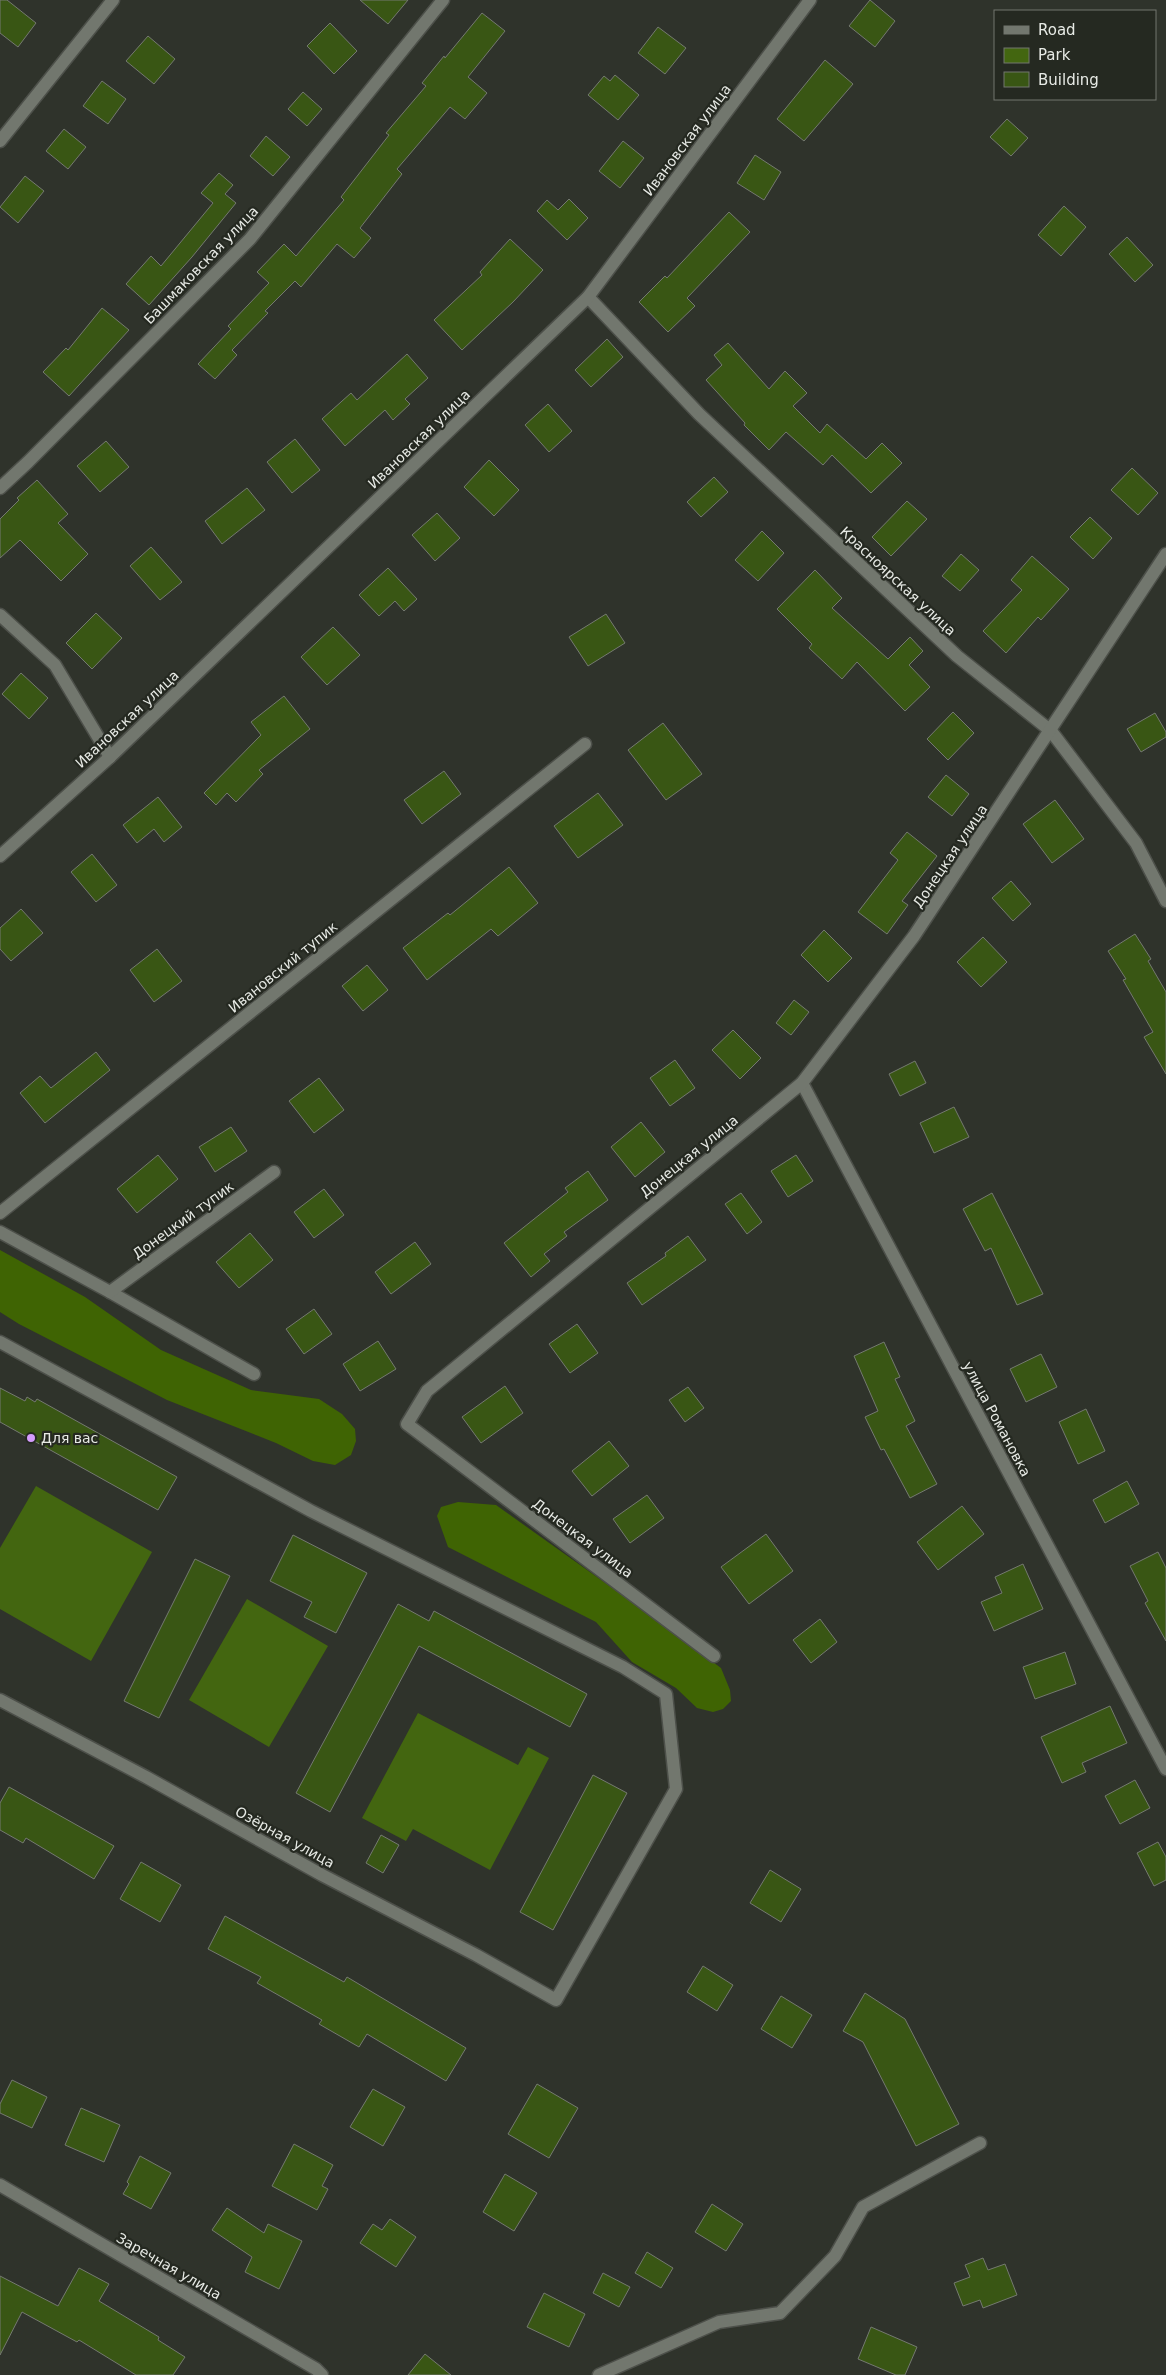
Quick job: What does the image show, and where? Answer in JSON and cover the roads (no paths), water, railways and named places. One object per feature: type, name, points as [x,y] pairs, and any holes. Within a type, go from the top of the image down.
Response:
[{"type":"street","points":[[0,141],[112,0]]},
{"type":"street","name":"Башмаковская улица","points":[[0,488],[250,239],[443,0]]},
{"type":"street","name":"Ивановская улица","points":[[0,856],[110,757],[588,297],[810,0]]},
{"type":"street","name":"Красноярская улица","points":[[588,297],[699,414],[949,650],[1051,731],[1136,843],[1166,901]]},
{"type":"street","name":"Донецкая улица","points":[[714,1656],[407,1424],[427,1391],[802,1083],[914,936],[1166,554]]},
{"type":"street","points":[[0,616],[55,665],[110,757]]},
{"type":"street","name":"Ивановский тупик","points":[[0,1213],[585,744]]},
{"type":"street","name":"улица Романовка","points":[[802,1083],[1166,1769]]},
{"type":"street","name":"Донецкий тупик","points":[[110,1292],[274,1172]]},
{"type":"street","points":[[0,1232],[254,1374]]},
{"type":"street","name":"Озёрная улица","points":[[0,1342],[311,1511],[623,1667],[666,1694],[676,1789],[556,2000],[476,1955],[322,1876],[170,1790],[0,1700]]},
{"type":"street","points":[[599,2375],[719,2322],[780,2312],[835,2256],[863,2208],[980,2143]]},
{"type":"street","name":"Заречная улица","points":[[0,2185],[316,2369],[322,2375]]},
{"type":"place","name":"Для вас","points":[[31,1438]]}]
